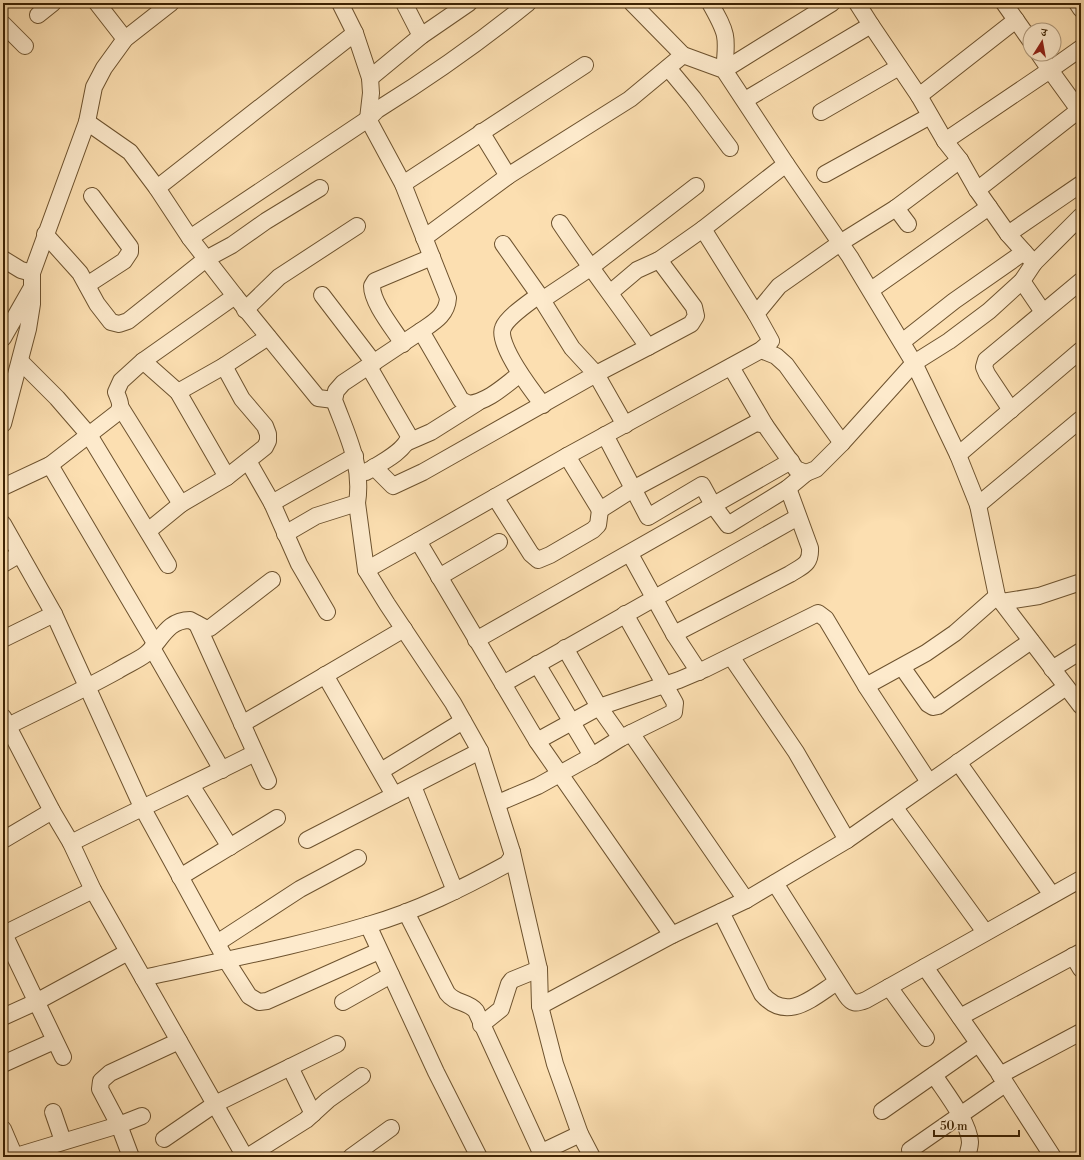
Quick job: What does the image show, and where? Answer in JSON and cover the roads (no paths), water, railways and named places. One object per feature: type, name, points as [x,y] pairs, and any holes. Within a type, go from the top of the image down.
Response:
[{"type":"street","points":[[38,15],[53,3]]},
{"type":"street","points":[[97,3],[125,39]]},
{"type":"street","points":[[3,338],[32,281],[45,234],[87,122],[94,87],[104,68],[125,39],[170,3]]},
{"type":"street","points":[[340,3],[355,33],[370,78],[371,93],[368,119],[403,184],[448,298],[448,307],[442,315],[403,344],[343,383],[336,391],[334,400],[355,456],[358,478],[357,503],[366,570],[454,703],[480,752],[498,803],[512,852],[539,969],[540,1006],[555,1064],[580,1134],[592,1157]]},
{"type":"street","points":[[404,3],[421,36]]},
{"type":"street","points":[[370,78],[421,36],[469,3]]},
{"type":"street","points":[[190,238],[368,119],[377,110],[441,70],[484,39],[528,3]]},
{"type":"street","points":[[632,3],[683,55],[724,70],[871,290],[914,363],[958,455],[978,505],[1000,599],[1081,706]]},
{"type":"street","points":[[710,3],[725,30],[727,44],[724,70]]},
{"type":"street","points":[[724,70],[832,3]]},
{"type":"street","points":[[857,3],[919,96],[945,141],[960,160],[977,190],[1008,234],[1029,258]]},
{"type":"street","points":[[1004,3],[1022,29]]},
{"type":"street","points":[[1077,3],[1081,9]]},
{"type":"street","points":[[919,96],[1016,20]]},
{"type":"street","points":[[3,24],[25,46]]},
{"type":"street","points":[[745,100],[871,25]]},
{"type":"street","points":[[157,188],[355,33]]},
{"type":"street","points":[[945,141],[1081,48]]},
{"type":"street","points":[[424,238],[508,176],[630,99],[683,55]]},
{"type":"street","points":[[977,190],[1080,112],[1045,62]]},
{"type":"street","points":[[403,184],[585,65]]},
{"type":"street","points":[[821,112],[899,67]]},
{"type":"street","points":[[668,68],[693,98],[730,148]]},
{"type":"street","points":[[825,174],[930,116]]},
{"type":"street","points":[[87,122],[130,152],[157,188],[206,260],[245,310],[318,398],[334,400]]},
{"type":"street","points":[[481,132],[508,176]]},
{"type":"street","points":[[756,314],[779,286],[840,242],[896,208],[960,160]]},
{"type":"street","points":[[611,292],[636,270],[659,260],[703,229],[786,164]]},
{"type":"street","points":[[1008,234],[1081,184]]},
{"type":"street","points":[[543,405],[520,374],[502,337],[503,328],[508,321],[541,297],[590,268],[696,186]]},
{"type":"street","points":[[45,234],[80,273],[97,304],[111,322],[119,324],[128,321],[206,260],[232,245],[266,221],[320,188]]},
{"type":"street","points":[[87,285],[124,261],[130,252],[130,247],[92,196]]},
{"type":"street","points":[[871,290],[989,207]]},
{"type":"street","points":[[896,208],[908,224]]},
{"type":"street","points":[[902,342],[954,301],[1029,258],[1081,216]]},
{"type":"street","points":[[560,223],[590,268],[611,292],[648,347]]},
{"type":"street","points":[[245,310],[279,277],[357,226]]},
{"type":"street","points":[[366,570],[567,456],[731,367],[761,350],[771,341],[703,229]]},
{"type":"street","points":[[503,244],[541,297],[572,348],[596,374],[625,425]]},
{"type":"street","points":[[403,344],[376,300],[372,292],[372,286],[375,281],[432,257]]},
{"type":"street","points":[[605,435],[648,517],[702,485],[713,506],[728,525],[788,488],[806,473],[816,469],[842,443],[914,363],[949,341],[989,311],[1022,281],[1029,258]]},
{"type":"street","points":[[374,467],[393,486],[423,472],[596,374],[691,324],[696,316],[694,307],[659,260]]},
{"type":"street","points":[[3,424],[20,361],[32,304],[32,281],[21,270],[4,261]]},
{"type":"street","points":[[1022,281],[1043,312]]},
{"type":"street","points":[[1011,410],[987,374],[984,367],[986,360],[1081,281]]},
{"type":"street","points":[[322,295],[372,365],[409,436],[408,442]]},
{"type":"street","points":[[181,504],[121,408],[116,392],[117,387],[121,380],[143,361],[235,296]]},
{"type":"street","points":[[421,331],[461,400],[469,404],[477,403]]},
{"type":"street","points":[[178,392],[224,366],[268,337]]},
{"type":"street","points":[[761,350],[776,356],[786,365],[842,443]]},
{"type":"street","points":[[958,455],[1081,350]]},
{"type":"street","points":[[20,361],[57,398],[89,435],[168,565]]},
{"type":"street","points":[[143,361],[178,392],[227,477]]},
{"type":"street","points":[[148,531],[181,504],[227,477],[265,447],[268,434],[264,426],[242,399],[224,366]]},
{"type":"street","points":[[731,367],[765,425],[796,469],[806,473]]},
{"type":"street","points":[[358,478],[408,442],[431,432],[477,403],[488,398],[520,374]]},
{"type":"street","points":[[3,487],[50,465],[117,413],[121,408]]},
{"type":"street","points":[[978,505],[1081,419]]},
{"type":"street","points":[[600,510],[633,489],[748,427],[756,423],[765,425]]},
{"type":"street","points":[[272,503],[355,456]]},
{"type":"street","points":[[495,497],[531,554],[538,560],[550,555],[593,530],[598,525],[600,510],[567,456]]},
{"type":"street","points":[[248,461],[272,503],[299,564],[327,612]]},
{"type":"street","points":[[476,640],[630,554],[791,461]]},
{"type":"street","points":[[50,465],[153,645],[222,770]]},
{"type":"street","points":[[674,634],[790,574],[808,562],[811,557],[810,548],[788,488]]},
{"type":"street","points":[[285,534],[316,516],[357,503]]},
{"type":"street","points":[[503,684],[798,517]]},
{"type":"street","points":[[3,524],[54,614],[142,807],[216,943],[249,996],[254,1000],[263,1002],[379,951]]},
{"type":"street","points":[[418,541],[537,741],[672,935]]},
{"type":"street","points":[[439,577],[499,542]]},
{"type":"street","points":[[3,564],[20,554]]},
{"type":"street","points":[[630,554],[674,634],[699,672]]},
{"type":"street","points":[[272,580],[210,628],[205,628],[190,620],[177,623],[162,633],[141,657],[88,687],[5,722],[52,811],[72,843],[93,890],[246,1157],[292,1130],[328,1100],[362,1076]]},
{"type":"street","points":[[866,686],[926,654],[1000,599],[1039,596],[1081,582]]},
{"type":"street","points":[[537,741],[598,707],[665,685],[732,658],[818,613],[826,619],[866,686],[929,782]]},
{"type":"street","points":[[3,639],[54,614]]},
{"type":"street","points":[[498,803],[559,774],[626,735],[674,712],[674,704],[665,685],[625,614]]},
{"type":"street","points":[[197,624],[268,780]]},
{"type":"street","points":[[242,724],[404,629]]},
{"type":"street","points":[[902,667],[928,704],[933,707],[938,706],[1031,641]]},
{"type":"street","points":[[565,648],[598,707],[626,735],[746,900]]},
{"type":"street","points":[[1052,669],[1081,650]]},
{"type":"street","points":[[732,658],[796,752],[847,840]]},
{"type":"street","points":[[537,664],[592,756]]},
{"type":"street","points":[[326,675],[394,795]]},
{"type":"street","points":[[540,1006],[672,935],[746,900],[847,840],[895,808],[929,782],[1066,687]]},
{"type":"street","points":[[381,771],[463,721]]},
{"type":"street","points":[[307,840],[480,752]]},
{"type":"street","points":[[72,843],[142,807],[191,785],[255,753]]},
{"type":"street","points":[[958,762],[1052,895]]},
{"type":"street","points":[[191,785],[230,847]]},
{"type":"street","points":[[413,786],[455,891]]},
{"type":"street","points":[[895,808],[985,932]]},
{"type":"street","points":[[3,840],[52,811]]},
{"type":"street","points":[[180,877],[277,818]]},
{"type":"street","points":[[143,978],[226,960],[368,925],[406,912],[455,891],[507,864],[512,857],[512,852]]},
{"type":"street","points":[[216,943],[300,888],[358,858]]},
{"type":"street","points":[[774,883],[849,1000],[854,1003],[866,1000],[1081,879]]},
{"type":"street","points":[[63,1057],[54,1042],[3,933],[93,890]]},
{"type":"street","points":[[406,912],[447,994],[453,1000],[473,1008],[542,1155],[580,1134]]},
{"type":"street","points":[[721,912],[762,994],[769,1002],[778,1008],[793,1007],[807,1001],[838,982]]},
{"type":"street","points":[[368,925],[379,951],[479,1157]]},
{"type":"street","points":[[3,1017],[36,1002],[128,952]]},
{"type":"street","points":[[960,1017],[1078,959]]},
{"type":"street","points":[[925,967],[1003,1080],[1053,1157]]},
{"type":"street","points":[[481,1025],[501,1009],[509,984],[512,980],[539,969]]},
{"type":"street","points":[[343,1002],[391,976]]},
{"type":"street","points":[[889,987],[926,1038]]},
{"type":"street","points":[[910,1150],[959,1115],[1003,1080],[1080,1036]]},
{"type":"street","points":[[131,1157],[119,1125],[100,1090],[101,1080],[110,1073],[179,1041]]},
{"type":"street","points":[[3,1064],[54,1042]]},
{"type":"street","points":[[164,1139],[215,1104],[337,1044]]},
{"type":"street","points":[[882,1111],[978,1044]]},
{"type":"street","points":[[290,1067],[313,1114]]},
{"type":"street","points":[[934,1075],[959,1115],[970,1139],[967,1157]]},
{"type":"street","points":[[53,1112],[63,1141]]},
{"type":"street","points":[[3,1129],[15,1157],[119,1125],[142,1116]]},
{"type":"street","points":[[351,1157],[391,1128]]}]
